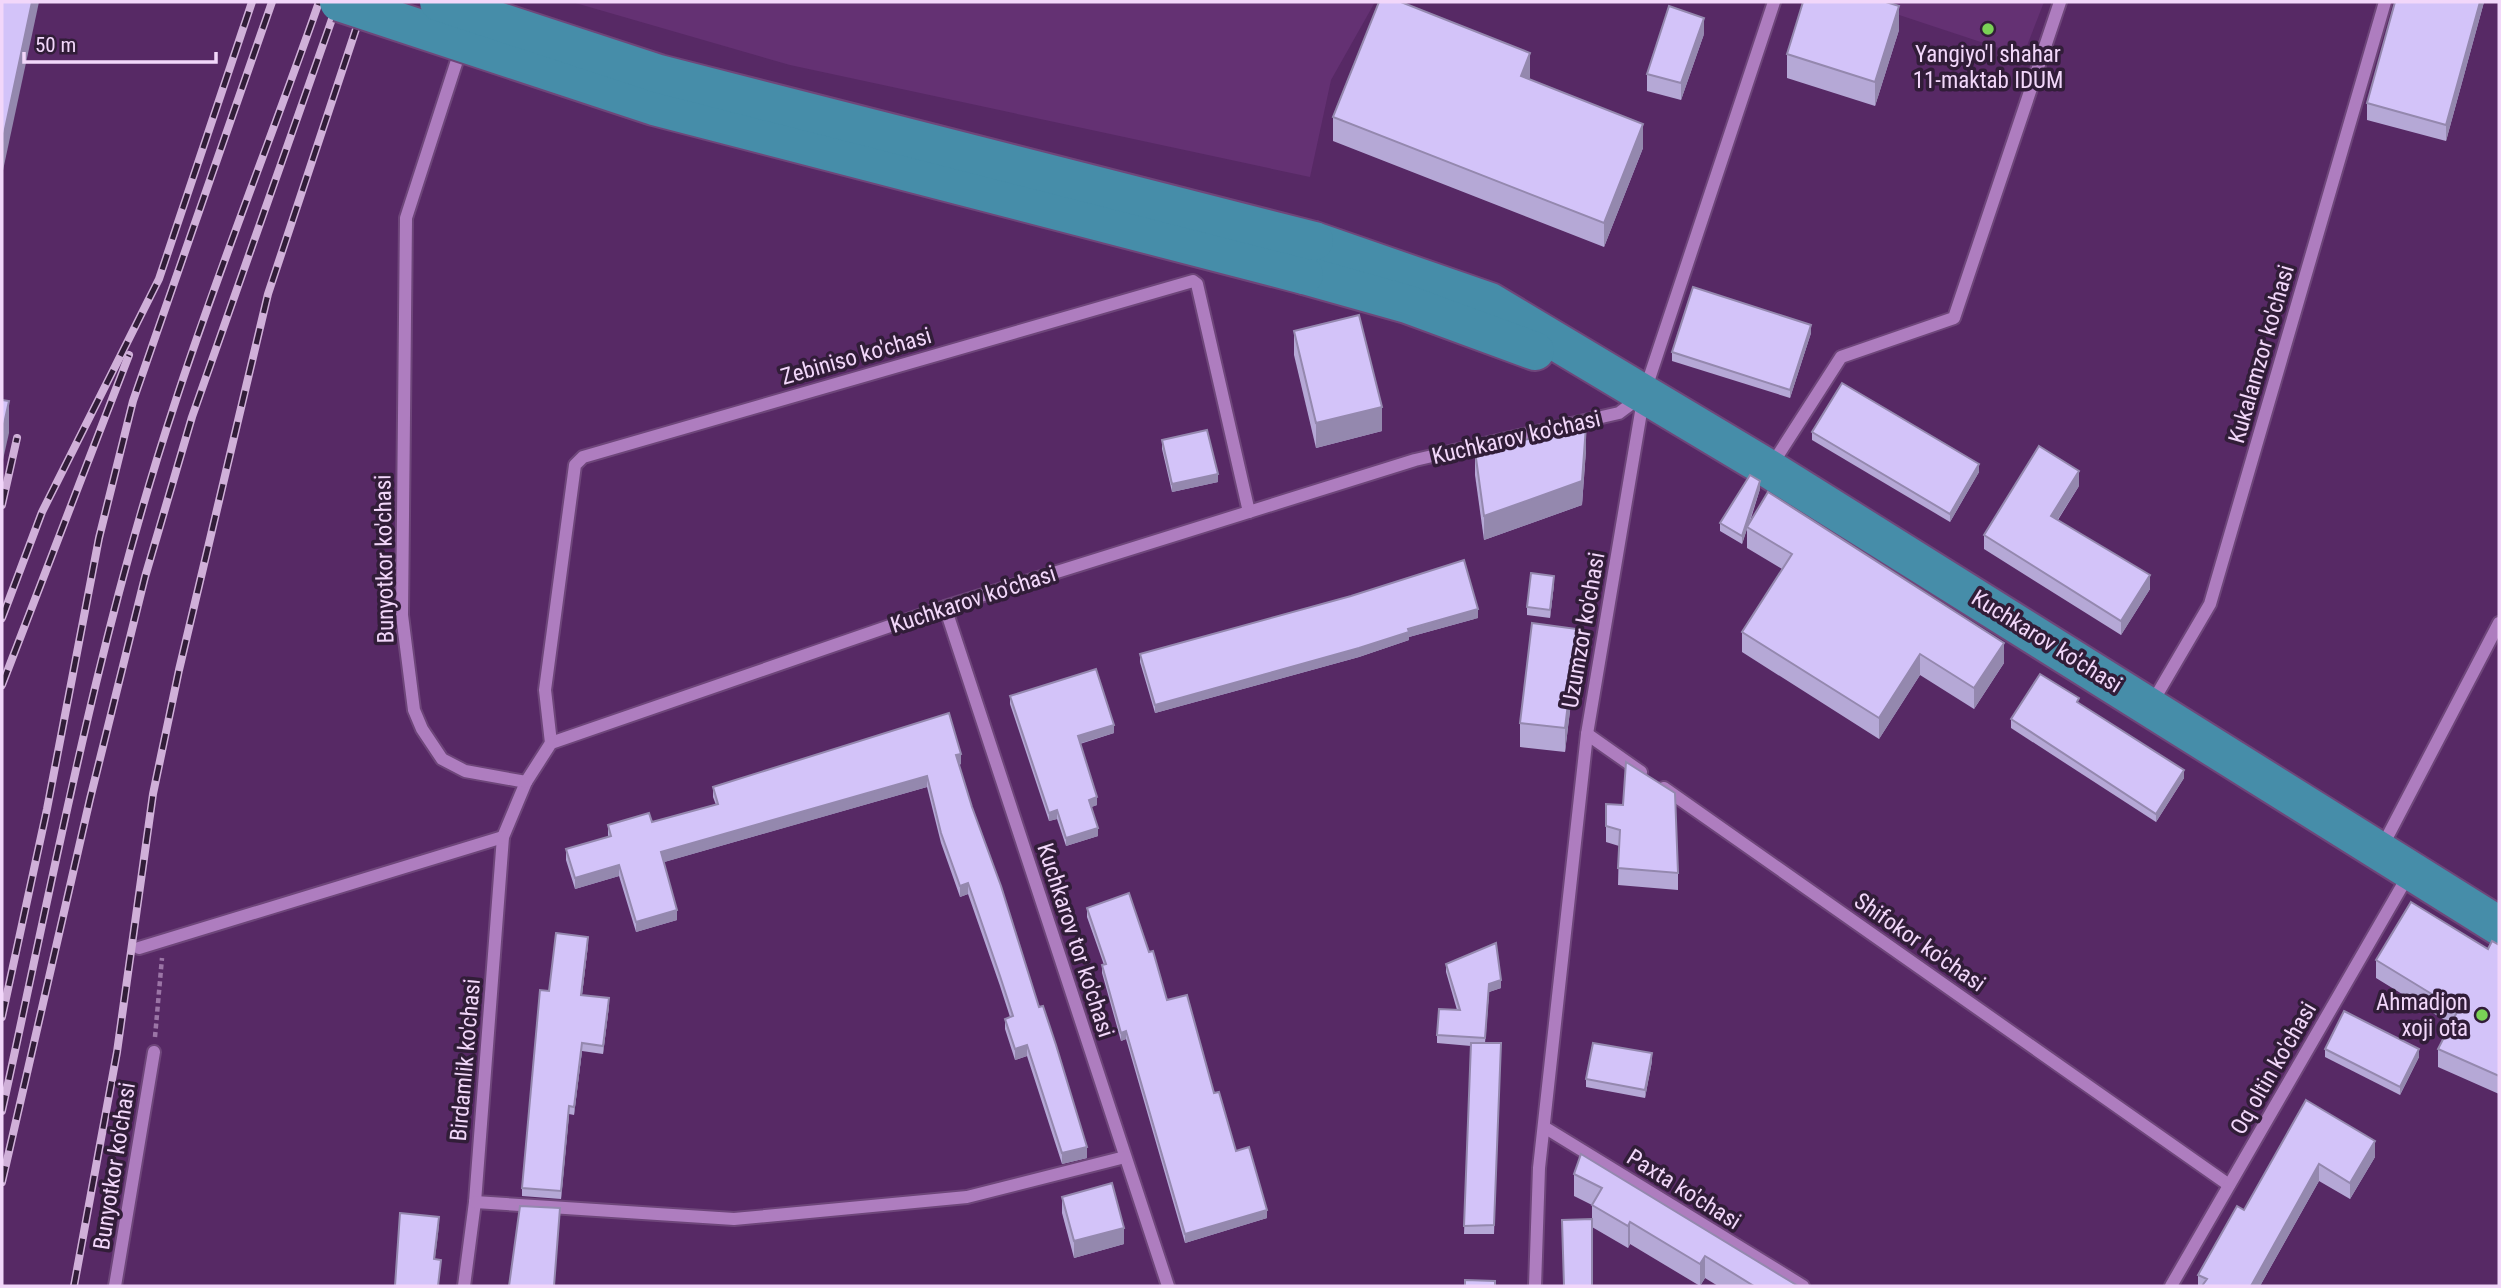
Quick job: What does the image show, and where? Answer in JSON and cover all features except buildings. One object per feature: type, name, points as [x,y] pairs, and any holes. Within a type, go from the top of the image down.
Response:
[{"type":"main road","points":[[339,2],[654,106],[1309,258]]},
{"type":"main road","points":[[439,2],[659,74],[1309,258],[1407,304],[1644,394]]},
{"type":"main road","name":"Kuchkarov ko'chasi","points":[[1644,394],[2151,706],[2499,926]]},
{"type":"street","name":"Bunyotkor ko'chasi","points":[[478,2],[406,218],[401,615],[414,710],[422,729],[442,759],[465,771],[526,782]]},
{"type":"street","name":"Uzumzor ko'chasi","points":[[1535,1286],[1544,1127],[1587,734],[1644,394],[1774,2]]},
{"type":"street","points":[[1769,469],[1841,357],[1954,318],[2060,2]]},
{"type":"street","name":"Kukalamzor ko'chasi","points":[[2151,706],[2210,604],[2385,2]]},
{"type":"street","name":"Zebiniso ko'chasi","points":[[551,743],[545,690],[575,465],[583,457],[1193,281],[1197,284],[1249,512]]},
{"type":"street","name":"Kuchkarov ko'chasi","points":[[551,743],[944,607],[1415,460],[1619,413],[1644,394]]},
{"type":"street","name":"Kuchkarov tor ko'chasi","points":[[944,607],[1168,1286]]},
{"type":"street","points":[[2395,861],[2499,623]]},
{"type":"street","name":"Shifokor ko'chasi","points":[[1587,734],[2229,1185]]},
{"type":"street","points":[[139,948],[503,837],[526,782],[551,743]]},
{"type":"street","name":"Birdamlik ko'chasi","points":[[464,1286],[475,1202],[503,837]]},
{"type":"street","name":"Oq oltin ko'chasi","points":[[2171,1286],[2229,1185],[2395,861]]},
{"type":"street","name":"Bunyotkor ko'chasi","points":[[115,1286],[154,1052]]},
{"type":"street","name":"Paxta ko'chasi","points":[[1544,1127],[1803,1286]]},
{"type":"street","points":[[475,1202],[734,1219],[968,1197],[1125,1157]]},
{"type":"path","points":[[154,1052],[163,941]]},
{"type":"shaded area","points":[[572,2],[1375,2],[1331,80],[1310,177],[790,65]]},
{"type":"shaded area","name":"Yangiyo'l shahar 11-maktab IDUM","points":[[1860,2],[2044,2],[2023,56]]},
{"type":"railway","points":[[2,618],[42,512],[159,279],[252,2]]},
{"type":"railway","points":[[2,1017],[47,809],[99,538],[133,401],[272,2]]},
{"type":"railway","points":[[2,1111],[79,756],[122,580],[147,492],[209,304],[319,2]]},
{"type":"railway","points":[[2,1182],[90,799],[145,577],[192,417],[338,2]]},
{"type":"railway","points":[[74,1286],[117,1052],[153,794],[179,670],[268,294],[365,2]]},
{"type":"railway","points":[[2,685],[129,355]]},
{"type":"railway","points":[[2,505],[17,438]]},
{"type":"place","name":"Yangiyo'l shahar 11-maktab IDUM","points":[[1988,29]]},
{"type":"place","name":"Ahmadjon xoji ota","points":[[2482,1015]]}]
